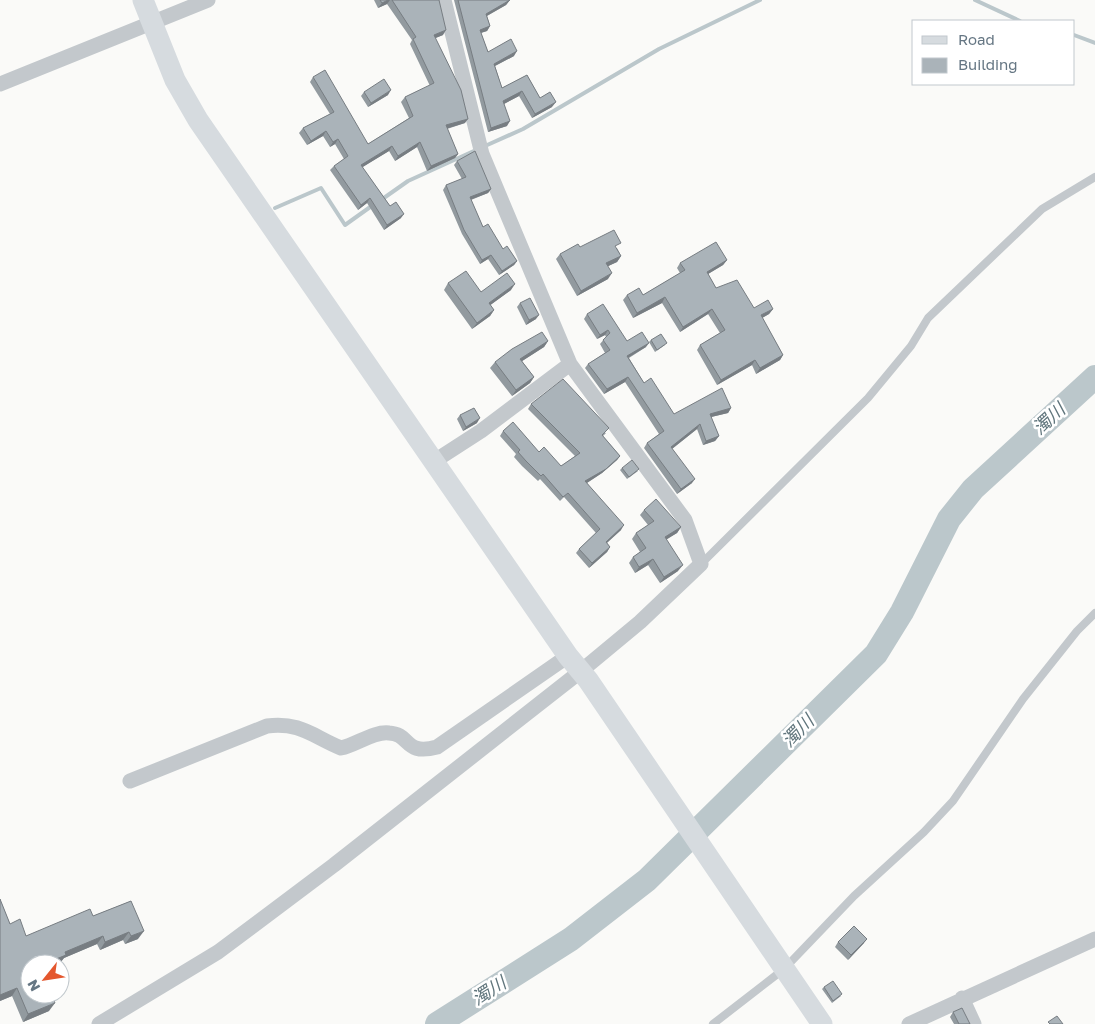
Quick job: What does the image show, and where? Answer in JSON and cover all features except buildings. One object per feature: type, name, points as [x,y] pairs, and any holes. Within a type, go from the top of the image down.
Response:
[{"type":"street","points":[[143,0],[175,80],[198,120],[579,669],[822,1024]]},
{"type":"street","points":[[0,84],[208,0]]},
{"type":"street","points":[[99,1024],[218,952],[334,865],[640,622],[701,564],[685,520],[570,364],[482,154],[444,0]]},
{"type":"street","points":[[434,462],[482,431],[570,364]]},
{"type":"street","points":[[130,781],[267,726],[286,724],[299,728],[341,748],[386,732],[397,734],[411,747],[423,751],[437,747],[579,669]]},
{"type":"street","points":[[909,1024],[962,998],[1095,939]]},
{"type":"street","points":[[962,998],[974,1024]]},
{"type":"lane","points":[[701,564],[879,386],[911,346],[928,318],[1042,209],[1095,177]]},
{"type":"lane","points":[[713,1024],[924,832],[953,801],[1023,699],[1077,631],[1095,613]]},
{"type":"waterway","points":[[485,146],[523,129],[659,49],[760,0]]},
{"type":"waterway","points":[[975,0],[1018,20]]},
{"type":"waterway","points":[[1075,35],[1095,43]]},
{"type":"waterway","points":[[381,200],[408,181],[476,150]]},
{"type":"waterway","points":[[275,208],[321,188],[345,225],[373,205]]},
{"type":"waterway","name":"濁川","points":[[437,1024],[571,939],[647,880],[876,654],[902,612],[949,519],[973,489],[1095,377]]}]
